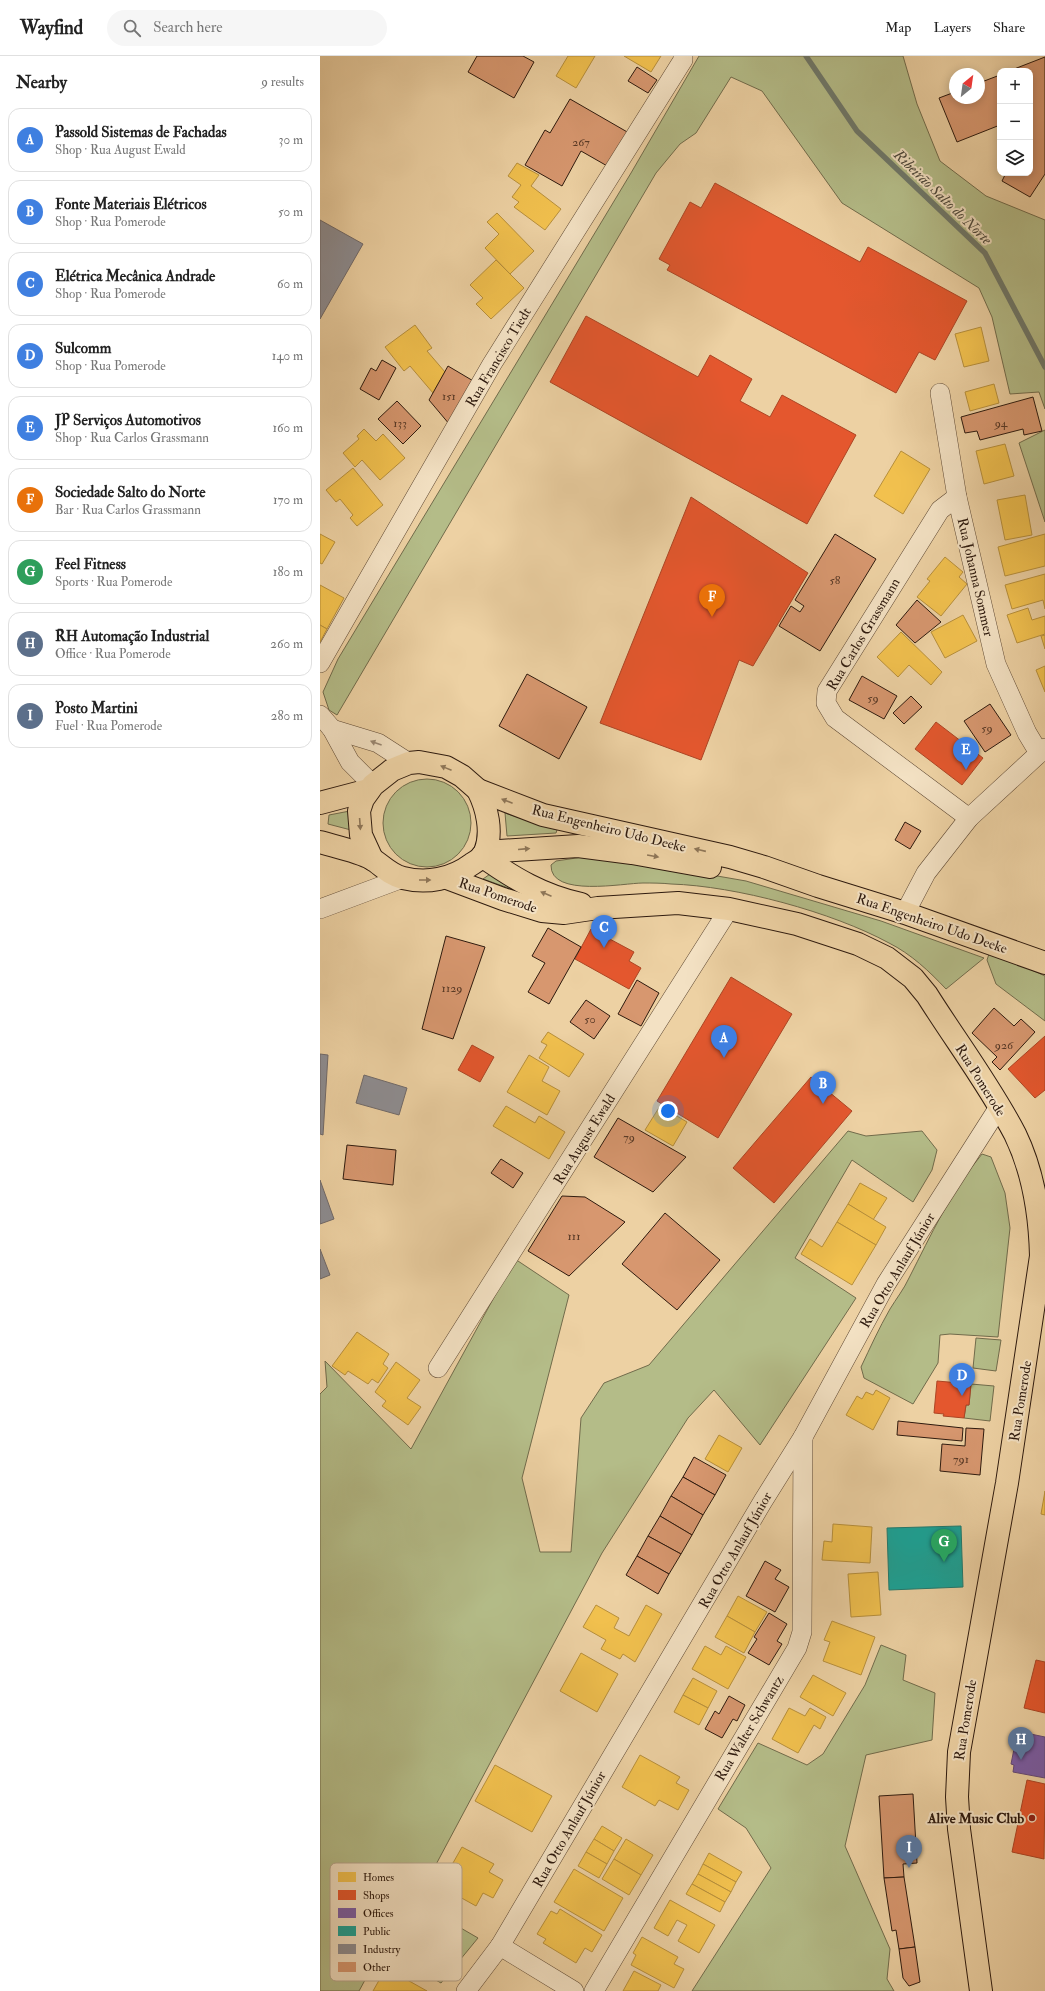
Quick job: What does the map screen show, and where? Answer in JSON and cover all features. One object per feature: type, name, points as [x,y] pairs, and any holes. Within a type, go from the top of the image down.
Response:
[{"type":"main road","name":"Rua Engenheiro Udo Deeke","points":[[320,803],[371,787],[392,770],[409,763],[418,762],[446,768],[462,776],[478,790],[543,815],[730,857],[784,873],[818,886],[905,913],[1045,963]]},
{"type":"main road","points":[[371,787],[362,799],[359,811],[361,835],[374,861]]},
{"type":"main road","points":[[320,842],[374,861],[388,872],[402,878],[430,881],[447,878],[459,873],[484,854],[488,838],[488,818],[485,804],[478,790]]},
{"type":"main road","name":"Rua Engenheiro Udo Deeke","points":[[484,854],[578,846],[632,852],[818,886]]},
{"type":"main road","name":"Rua Pomerode","points":[[484,854],[536,889],[571,902],[598,908]]},
{"type":"main road","name":"Rua Pomerode","points":[[447,878],[503,899],[542,911],[564,913],[598,908],[678,903],[729,909],[797,924],[858,944],[887,958],[913,978],[927,995],[999,1107],[1015,1135],[1029,1173],[1040,1225],[1041,1256],[1007,1483],[959,1752],[957,1797],[959,1829],[980,1991]]},
{"type":"street","name":"Rua Francisco Tiedt","points":[[320,663],[492,364],[683,60],[683,56]]},
{"type":"street","name":"Rua Johanna Sommer","points":[[940,393],[957,497],[996,664],[1027,733],[1042,750]]},
{"type":"street","name":"Rua Carlos Grassmann","points":[[957,497],[940,510],[827,691],[826,703],[835,718],[969,818]]},
{"type":"street","points":[[326,722],[378,743],[409,763]]},
{"type":"street","points":[[326,722],[350,762],[371,787]]},
{"type":"street","points":[[905,913],[926,873],[969,818],[1042,750]]},
{"type":"street","points":[[361,895],[373,877],[374,861]]},
{"type":"street","points":[[320,909],[361,895],[402,878]]},
{"type":"street","name":"Rua August Ewald","points":[[438,1368],[729,909]]},
{"type":"street","name":"Rua Otto Anlauf Júnior","points":[[466,1991],[500,1946],[763,1501],[803,1437],[886,1284],[999,1107]]},
{"type":"street","name":"Rua Walter Schwantz","points":[[594,1991],[797,1648],[802,1632],[803,1437]]},
{"type":"street","points":[[500,1946],[574,1991]]},
{"type":"green space","points":[[699,56],[903,56],[917,104],[940,161],[986,196],[1045,220],[1045,409],[1039,392],[1010,394],[992,317],[979,288],[842,203],[762,91],[731,77],[696,133],[680,144],[656,173],[337,715],[329,710],[323,692],[338,659],[631,173]]},
{"type":"green space","points":[[1045,430],[1045,522],[1019,443]]},
{"type":"green space","points":[[418,779],[436,779],[452,786],[464,798],[471,814],[471,832],[464,848],[452,860],[436,867],[418,867],[402,860],[390,848],[383,832],[383,814],[390,798],[402,786]]},
{"type":"green space","points":[[355,810],[351,830],[328,824],[329,815]]},
{"type":"green space","points":[[505,813],[557,830],[556,833],[507,836]]},
{"type":"green space","points":[[583,857],[631,861],[746,881],[881,921],[984,958],[946,989],[919,963],[897,947],[866,932],[812,911],[754,895],[697,886],[664,883],[605,886],[575,885],[562,882],[554,875],[551,865],[556,861]]},
{"type":"green space","points":[[493,872],[520,892],[483,879]]},
{"type":"green space","points":[[990,951],[1045,976],[1045,1021],[996,984],[987,960]]},
{"type":"green space","points":[[848,1131],[866,1136],[922,1131],[937,1150],[932,1170],[913,1202],[852,1160],[795,1258],[856,1298],[760,1445],[714,1390],[688,1418],[602,1553],[437,1863],[330,1863],[330,1981],[364,1981],[359,1991],[320,1991],[320,1394],[327,1387],[325,1361],[411,1449],[515,1259],[569,1295],[522,1478],[540,1552],[571,1552],[581,1418],[604,1383],[649,1365]]},
{"type":"green space","points":[[982,1154],[991,1157],[1005,1193],[1010,1228],[998,1337],[950,1334],[940,1335],[938,1363],[913,1404],[864,1378],[861,1367],[882,1323],[907,1282],[951,1198]]},
{"type":"green space","points":[[976,1338],[1001,1340],[996,1371],[973,1368]]},
{"type":"green space","points":[[971,1384],[994,1386],[990,1421],[964,1418],[966,1405],[969,1405]]},
{"type":"green space","points":[[881,1645],[906,1655],[903,1680],[935,1693],[932,1740],[866,1755],[845,1846],[890,1949],[887,1979],[894,1991],[692,1991],[771,1868],[746,1828],[718,1809],[758,1743],[807,1765],[823,1754],[865,1685]]},
{"type":"green space","points":[[462,1929],[478,1938],[462,1957]]},
{"type":"building: Homes","points":[[568,56],[595,56],[576,88],[556,76]]},
{"type":"building: Homes","points":[[624,56],[661,56],[651,72]]},
{"type":"building: Homes","points":[[517,163],[539,175],[531,186],[561,209],[545,230],[514,207],[519,202],[512,197],[521,185],[508,176]]},
{"type":"building: Homes","points":[[497,213],[534,251],[510,274],[485,248],[499,234],[487,222]]},
{"type":"building: Homes","points":[[496,260],[524,288],[491,319],[476,304],[483,298],[470,285]]},
{"type":"building: Homes","points":[[415,325],[432,348],[427,351],[445,372],[433,393],[410,366],[404,371],[385,347]]},
{"type":"building: Homes","points":[[981,327],[989,361],[964,367],[955,334]]},
{"type":"building: Homes","points":[[994,384],[999,403],[970,411],[965,392]]},
{"type":"building: Homes","points":[[364,429],[376,441],[383,434],[405,458],[380,480],[362,460],[355,467],[343,453],[359,439],[357,436]]},
{"type":"building: Homes","points":[[1005,444],[1014,476],[984,484],[976,451]]},
{"type":"building: Homes","points":[[901,451],[930,469],[903,514],[874,496]]},
{"type":"building: Homes","points":[[353,468],[383,505],[357,526],[350,518],[353,515],[340,499],[336,502],[326,490]]},
{"type":"building: Homes","points":[[1025,495],[1032,535],[1005,540],[997,500]]},
{"type":"building: Homes","points":[[320,534],[335,542],[322,564],[320,563]]},
{"type":"building: Homes","points":[[1045,534],[1045,566],[1005,576],[998,547]]},
{"type":"building: Homes","points":[[945,557],[963,572],[959,577],[967,584],[941,616],[917,597],[930,581],[927,579]]},
{"type":"building: Homes","points":[[1045,574],[1045,609],[1043,600],[1012,609],[1005,585]]},
{"type":"building: Homes","points":[[320,585],[344,598],[327,629],[320,625]]},
{"type":"building: Homes","points":[[1028,608],[1032,620],[1045,616],[1045,634],[1017,643],[1007,615]]},
{"type":"building: Homes","points":[[963,615],[977,641],[945,658],[931,632]]},
{"type":"building: Homes","points":[[320,625],[327,629],[320,642]]},
{"type":"building: Homes","points":[[901,632],[942,672],[931,685],[909,665],[898,677],[877,657]]},
{"type":"building: Homes","points":[[1045,635],[1045,649],[1041,636]]},
{"type":"building: Homes","points":[[1045,666],[1045,692],[1036,670]]},
{"type":"building: Homes","points":[[548,1032],[584,1054],[569,1077],[539,1058],[547,1045],[541,1042]]},
{"type":"building: Homes","points":[[529,1055],[549,1067],[542,1081],[560,1091],[547,1115],[507,1092]]},
{"type":"building: Homes","points":[[506,1106],[535,1123],[539,1116],[565,1132],[549,1159],[493,1126]]},
{"type":"building: Homes","points":[[660,1106],[687,1122],[673,1146],[645,1130]]},
{"type":"building: Homes","points":[[860,1183],[887,1198],[873,1220],[848,1204]]},
{"type":"building: Homes","points":[[848,1204],[886,1227],[876,1245],[837,1222]]},
{"type":"building: Homes","points":[[837,1222],[876,1245],[852,1285],[801,1254],[810,1239],[822,1247]]},
{"type":"building: Homes","points":[[357,1332],[389,1354],[383,1364],[388,1368],[378,1383],[372,1379],[368,1384],[348,1371],[345,1375],[332,1366]]},
{"type":"building: Homes","points":[[396,1362],[420,1380],[407,1398],[421,1407],[408,1425],[382,1406],[386,1401],[375,1392]]},
{"type":"building: Homes","points":[[876,1390],[890,1398],[873,1430],[846,1415],[857,1396],[862,1399],[866,1392],[873,1395]]},
{"type":"building: Homes","points":[[719,1435],[742,1448],[728,1472],[705,1459]]},
{"type":"building: Homes","points":[[1045,1491],[1045,1515],[1041,1514]]},
{"type":"building: Homes","points":[[833,1524],[872,1527],[870,1563],[822,1560],[824,1541],[832,1542]]},
{"type":"building: Homes","points":[[878,1572],[881,1615],[851,1617],[848,1574]]},
{"type":"building: Homes","points":[[738,1596],[767,1612],[755,1632],[727,1616]]},
{"type":"building: Homes","points":[[596,1605],[619,1618],[614,1628],[629,1636],[646,1605],[662,1614],[635,1662],[623,1654],[620,1659],[601,1649],[606,1640],[583,1627]]},
{"type":"building: Homes","points":[[727,1616],[755,1632],[744,1653],[715,1637]]},
{"type":"building: Homes","points":[[832,1621],[875,1637],[861,1675],[823,1661],[830,1642],[824,1640]]},
{"type":"building: Homes","points":[[705,1646],[721,1655],[726,1646],[746,1657],[728,1689],[692,1669]]},
{"type":"building: Homes","points":[[581,1653],[618,1674],[597,1712],[560,1691]]},
{"type":"building: Homes","points":[[813,1675],[846,1693],[833,1716],[800,1697]]},
{"type":"building: Homes","points":[[693,1678],[717,1691],[708,1708],[683,1695]]},
{"type":"building: Homes","points":[[683,1695],[708,1708],[699,1725],[674,1712]]},
{"type":"building: Homes","points":[[789,1708],[805,1716],[810,1708],[826,1717],[820,1729],[814,1725],[798,1753],[772,1739]]},
{"type":"building: Homes","points":[[640,1755],[680,1777],[676,1783],[689,1790],[678,1810],[659,1800],[655,1806],[622,1787]]},
{"type":"building: Homes","points":[[495,1765],[552,1796],[532,1832],[475,1801]]},
{"type":"building: Homes","points":[[602,1826],[622,1838],[614,1851],[594,1839]]},
{"type":"building: Homes","points":[[594,1839],[614,1851],[607,1864],[586,1852]]},
{"type":"building: Homes","points":[[626,1839],[653,1855],[641,1875],[614,1859]]},
{"type":"building: Homes","points":[[462,1847],[494,1864],[489,1872],[503,1880],[493,1898],[483,1893],[476,1906],[462,1898],[462,1863],[453,1863]]},
{"type":"building: Homes","points":[[586,1852],[607,1864],[599,1878],[578,1866]]},
{"type":"building: Homes","points":[[709,1853],[742,1872],[736,1882],[703,1864]]},
{"type":"building: Homes","points":[[614,1859],[641,1875],[629,1895],[602,1879]]},
{"type":"building: Homes","points":[[703,1864],[736,1882],[731,1892],[698,1874]]},
{"type":"building: Homes","points":[[574,1869],[623,1898],[604,1931],[554,1902]]},
{"type":"building: Homes","points":[[698,1874],[731,1892],[725,1902],[692,1884]]},
{"type":"building: Homes","points":[[692,1884],[725,1902],[720,1912],[686,1894]]},
{"type":"building: Homes","points":[[670,1900],[715,1925],[699,1953],[678,1941],[687,1925],[677,1920],[668,1936],[654,1928]]},
{"type":"building: Homes","points":[[560,1909],[602,1935],[592,1952],[585,1948],[576,1963],[543,1943],[546,1939],[537,1934],[551,1911],[557,1914]]},
{"type":"building: Homes","points":[[642,1937],[678,1957],[674,1964],[684,1969],[674,1988],[631,1965],[636,1955],[633,1953]]},
{"type":"building: Homes","points":[[634,1971],[661,1985],[658,1991],[623,1991]]},
{"type":"building: Homes","points":[[379,1981],[409,1981],[427,1991],[373,1991]]},
{"type":"building: Shops","points":[[715,183],[860,262],[868,247],[967,301],[935,360],[919,352],[896,393],[667,270],[670,265],[659,259],[690,202],[701,208]]},
{"type":"building: Shops","points":[[586,316],[698,377],[710,355],[752,379],[740,401],[770,417],[782,395],[856,435],[807,524],[550,382]]},
{"type":"building: Shops","points":[[691,497],[808,573],[753,666],[739,660],[701,760],[600,723]]},
{"type":"building: Shops","points":[[936,722],[983,758],[962,785],[915,749]]},
{"type":"building: Shops","points":[[591,929],[634,952],[629,961],[641,968],[629,989],[575,959]]},
{"type":"building: Shops","points":[[731,977],[792,1014],[718,1138],[657,1101]]},
{"type":"building: Shops","points":[[1045,1036],[1045,1090],[1035,1098],[1008,1069]]},
{"type":"building: Shops","points":[[472,1045],[494,1057],[480,1082],[458,1070]]},
{"type":"building: Shops","points":[[811,1077],[852,1111],[774,1203],[733,1168]]},
{"type":"building: Shops","points":[[937,1381],[971,1384],[969,1405],[966,1405],[964,1418],[943,1416],[944,1414],[934,1413]]},
{"type":"building: Shops","points":[[1036,1660],[1045,1662],[1045,1713],[1024,1708]]},
{"type":"building: Shops","points":[[1027,1780],[1045,1784],[1044,1859],[1012,1852]]},
{"type":"building: Offices","points":[[1021,1732],[1045,1737],[1045,1778],[1013,1772],[1014,1765],[1011,1764],[1017,1734],[1021,1735]]},
{"type":"building: Public","points":[[961,1526],[963,1587],[889,1590],[887,1528]]},
{"type":"building: Industry","points":[[320,220],[363,244],[320,319]]},
{"type":"building: Industry","points":[[320,1054],[328,1055],[323,1135],[320,1134]]},
{"type":"building: Industry","points":[[364,1075],[407,1088],[399,1115],[356,1103]]},
{"type":"building: Industry","points":[[320,1180],[334,1219],[320,1224]]},
{"type":"building: Industry","points":[[320,1249],[330,1275],[320,1279]]},
{"type":"building: Other","points":[[477,56],[523,56],[534,62],[514,98],[468,72]]},
{"type":"building: Other","points":[[1045,57],[1045,174],[1030,197],[1002,181],[1004,176],[1033,176],[1033,68],[1017,68]]},
{"type":"building: Other","points":[[637,67],[657,80],[648,93],[628,81]]},
{"type":"building: Other","points":[[997,76],[997,126],[957,142],[939,98],[949,94],[949,104],[985,104],[985,81]]},
{"type":"building: Other","points":[[570,99],[629,133],[609,167],[581,151],[562,186],[525,165],[545,130],[550,133]]},
{"type":"building: Other","points":[[382,360],[396,368],[379,400],[360,389],[371,368],[376,371]]},
{"type":"building: Other","points":[[448,366],[475,382],[450,425],[429,400]]},
{"type":"building: Other","points":[[1033,397],[1042,431],[1024,435],[1023,429],[980,440],[977,431],[965,433],[961,417]]},
{"type":"building: Other","points":[[397,401],[421,426],[403,444],[378,419]]},
{"type":"building: Other","points":[[835,534],[876,559],[820,651],[779,626],[791,606],[800,612],[804,606],[795,600]]},
{"type":"building: Other","points":[[917,600],[941,622],[915,643],[896,625]]},
{"type":"building: Other","points":[[527,674],[587,707],[559,759],[499,726]]},
{"type":"building: Other","points":[[862,676],[897,696],[884,719],[849,700]]},
{"type":"building: Other","points":[[911,696],[922,707],[904,724],[893,713]]},
{"type":"building: Other","points":[[990,704],[1011,735],[985,752],[964,721]]},
{"type":"building: Other","points":[[905,822],[921,831],[910,849],[895,840]]},
{"type":"building: Other","points":[[548,928],[581,947],[549,1004],[528,992],[545,963],[532,956]]},
{"type":"building: Other","points":[[446,936],[485,947],[453,1039],[422,1029]]},
{"type":"building: Other","points":[[637,980],[659,993],[641,1026],[618,1014]]},
{"type":"building: Other","points":[[586,1000],[610,1016],[594,1039],[570,1022]]},
{"type":"building: Other","points":[[994,1008],[1014,1026],[1021,1019],[1035,1032],[1000,1070],[992,1062],[997,1057],[972,1033]]},
{"type":"building: Other","points":[[618,1118],[686,1157],[653,1192],[594,1157]]},
{"type":"building: Other","points":[[347,1145],[396,1150],[393,1185],[343,1179]]},
{"type":"building: Other","points":[[501,1159],[523,1173],[513,1188],[491,1173]]},
{"type":"building: Other","points":[[562,1196],[585,1197],[625,1222],[569,1276],[528,1251]]},
{"type":"building: Other","points":[[665,1213],[720,1260],[677,1310],[622,1264]]},
{"type":"building: Other","points":[[898,1421],[963,1428],[962,1441],[897,1435]]},
{"type":"building: Other","points":[[966,1428],[984,1429],[980,1475],[940,1471],[942,1444],[965,1446]]},
{"type":"building: Other","points":[[694,1457],[726,1475],[715,1495],[683,1477]]},
{"type":"building: Other","points":[[683,1477],[715,1495],[703,1515],[671,1496]]},
{"type":"building: Other","points":[[671,1496],[703,1515],[692,1535],[660,1516]]},
{"type":"building: Other","points":[[660,1516],[692,1535],[681,1554],[648,1536]]},
{"type":"building: Other","points":[[648,1536],[681,1554],[669,1574],[637,1556]]},
{"type":"building: Other","points":[[637,1556],[669,1574],[658,1594],[626,1575]]},
{"type":"building: Other","points":[[765,1561],[781,1570],[775,1579],[789,1587],[775,1612],[746,1596]]},
{"type":"building: Other","points":[[769,1613],[787,1624],[777,1641],[782,1644],[769,1665],[748,1653],[757,1639],[754,1637]]},
{"type":"building: Other","points":[[729,1696],[745,1705],[737,1721],[733,1719],[722,1738],[705,1729],[715,1711],[719,1714]]},
{"type":"building: Other","points":[[913,1794],[917,1863],[903,1864],[904,1877],[884,1878],[879,1796]]},
{"type":"building: Other","points":[[904,1877],[915,1947],[899,1949],[896,1930],[892,1931],[884,1878]]},
{"type":"building: Other","points":[[915,1947],[920,1982],[909,1986],[903,1978],[899,1949]]},
{"type":"waterway","name":"Ribeirão Salto do Norte","points":[[806,56],[857,131],[985,253],[1045,367]]},
{"type":"place","name":"Sociedade Salto do Norte","points":[[712,617]]},
{"type":"place","name":"JP Serviços Automotivos","points":[[966,770]]},
{"type":"place","name":"Elétrica Mecânica Andrade","points":[[604,948]]},
{"type":"place","name":"Passold Sistemas de Fachadas","points":[[724,1058]]},
{"type":"place","name":"Fonte Materiais Elétricos","points":[[823,1104]]},
{"type":"place","name":"Sulcomm","points":[[962,1396]]},
{"type":"place","name":"Feel Fitness","points":[[944,1562]]},
{"type":"place","name":"RH Automação Industrial","points":[[1021,1760]]},
{"type":"place","name":"Alive Music Club","points":[[1032,1818]]},
{"type":"place","name":"Posto Martini","points":[[909,1868]]}]
